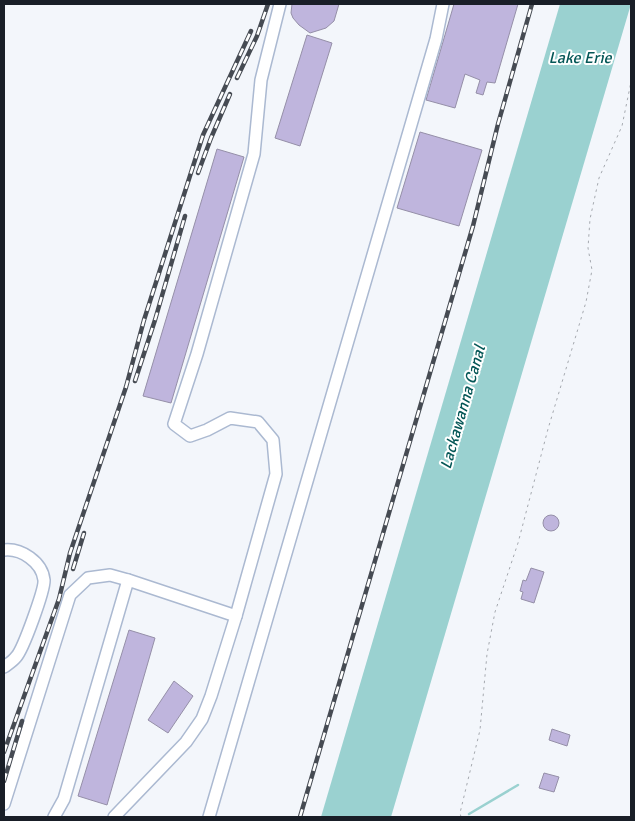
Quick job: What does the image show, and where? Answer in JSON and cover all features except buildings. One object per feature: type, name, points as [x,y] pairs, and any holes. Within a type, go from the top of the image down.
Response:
[{"type":"lane","points":[[114,817],[186,742],[202,719],[236,616],[276,474],[273,440],[258,422],[230,418],[207,430],[190,436],[174,424],[198,354],[254,154],[261,80],[280,4]]},
{"type":"lane","points":[[209,817],[436,39],[443,4]]},
{"type":"lane","points":[[4,550],[23,552],[39,567],[44,581],[26,640],[16,657],[4,667]]},
{"type":"lane","points":[[4,804],[70,595],[88,578],[110,575],[236,616]]},
{"type":"lane","points":[[54,817],[64,799],[128,580]]},
{"type":"path","points":[[461,817],[460,813],[480,730],[487,654],[494,617],[518,542],[548,429],[586,302],[592,270],[588,248],[590,219],[599,178],[622,126],[631,82]]},
{"type":"water","name":"Lake Erie","points":[[560,4],[631,4],[391,817],[321,817]]},
{"type":"waterway","points":[[469,814],[518,785]]},
{"type":"railway","points":[[237,78],[257,36],[268,4]]},
{"type":"railway","points":[[300,817],[473,226],[498,124],[532,4]]},
{"type":"railway","points":[[4,752],[59,599],[70,553],[126,387],[144,320],[203,135],[251,31]]},
{"type":"railway","points":[[198,173],[230,94]]},
{"type":"railway","points":[[135,381],[185,216]]},
{"type":"railway","points":[[73,569],[84,533]]},
{"type":"railway","points":[[4,781],[22,721]]},
{"type":"water label","name":"Lackawanna Canal","points":[[462,407]]}]
